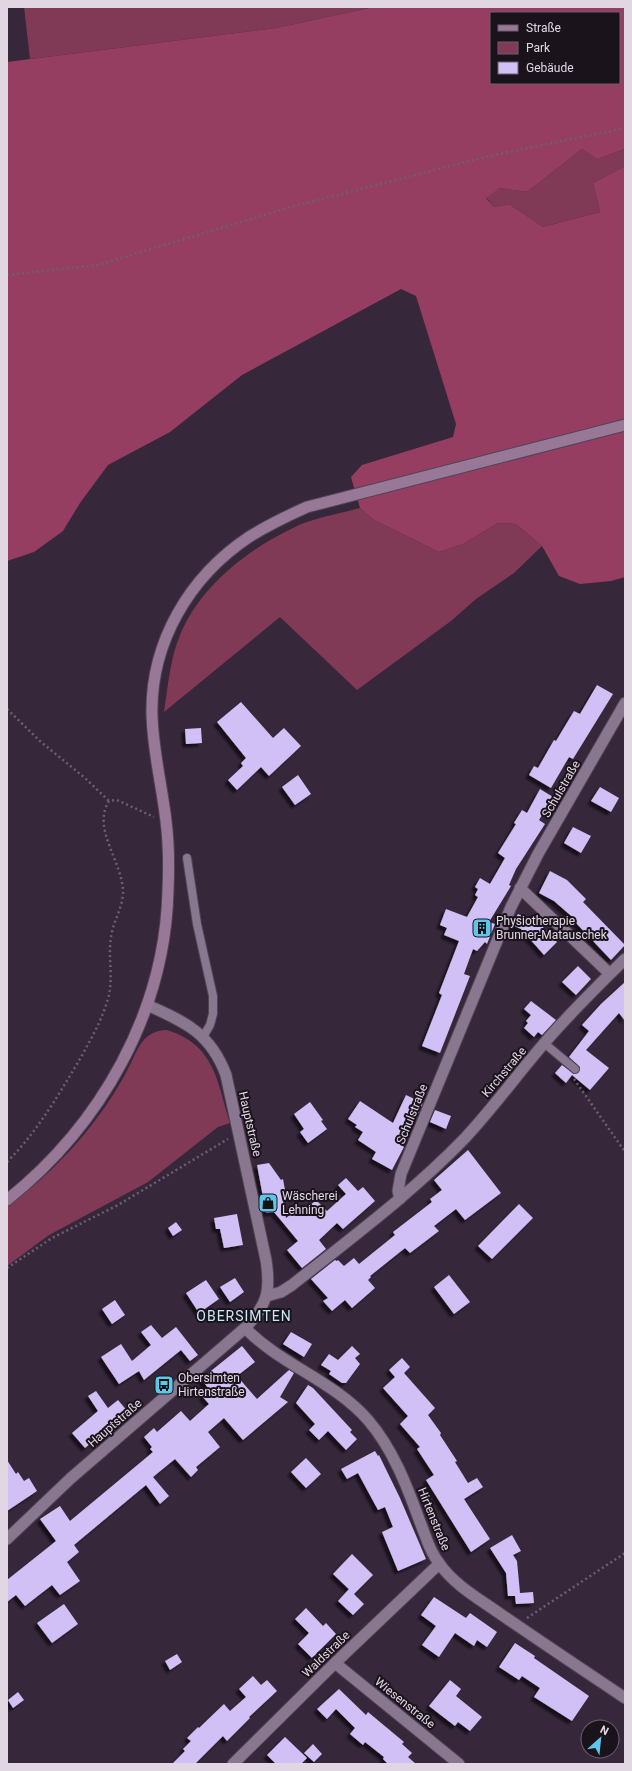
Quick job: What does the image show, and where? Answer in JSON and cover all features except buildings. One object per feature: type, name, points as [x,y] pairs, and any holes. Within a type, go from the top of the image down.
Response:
[{"type":"main road","points":[[7,1200],[54,1158],[103,1095],[122,1062],[147,1005],[163,944],[167,913],[168,859],[166,823],[155,752],[152,716],[155,668],[170,627],[191,590],[224,557],[247,539],[272,524],[307,507],[339,497],[625,425]]},
{"type":"street","name":"Schulstraße","points":[[400,1198],[398,1191],[401,1174],[520,888],[625,703]]},
{"type":"street","points":[[520,888],[610,974]]},
{"type":"street","name":"Kirchstraße","points":[[400,1198],[466,1137],[544,1043],[578,1006],[625,959]]},
{"type":"street","name":"Hauptstraße","points":[[7,1539],[72,1478],[254,1319],[267,1296],[269,1277],[266,1260],[226,1075],[220,1060],[203,1036],[181,1020],[147,1005]]},
{"type":"street","points":[[267,1296],[281,1292],[292,1286],[400,1198]]},
{"type":"street","name":"Hirtenstraße","points":[[244,1328],[269,1349],[333,1389],[354,1406],[369,1421],[394,1458],[431,1551],[439,1564],[463,1586],[517,1625],[625,1698]]},
{"type":"street","name":"Waldstraße","points":[[234,1764],[335,1663],[439,1564]]},
{"type":"street","name":"Wiesenstraße","points":[[335,1663],[459,1764]]},
{"type":"lane","points":[[187,858],[197,924],[213,996],[213,1014],[210,1025],[203,1036]]},
{"type":"lane","points":[[544,1043],[575,1069]]},
{"type":"path","points":[[7,275],[98,265],[306,204],[489,156],[625,128]]},
{"type":"path","points":[[7,709],[41,742],[85,778],[109,801]]},
{"type":"path","points":[[109,801],[117,800],[129,804],[166,823]]},
{"type":"path","points":[[7,1162],[24,1145],[52,1107],[85,1049],[100,1018],[109,994],[109,946],[123,893],[116,861],[105,834],[104,813],[109,801]]},
{"type":"path","points":[[575,1069],[576,1076],[574,1080],[623,1149],[625,1149]]},
{"type":"path","points":[[7,1268],[52,1238],[118,1205],[238,1133]]},
{"type":"path","points":[[517,1625],[625,1553]]},
{"type":"green space","points":[[24,7],[374,7],[276,28],[30,59]]},
{"type":"green space","points":[[582,149],[597,159],[625,149],[625,166],[593,183],[600,212],[543,227],[509,204],[494,207],[486,197],[500,188],[527,192]]},
{"type":"green space","points":[[360,508],[374,520],[439,552],[463,544],[498,523],[516,524],[542,546],[514,573],[476,599],[451,621],[357,690],[280,617],[164,712],[172,663],[180,635],[188,618],[210,588],[238,562],[253,551],[285,532],[313,520]]},
{"type":"green space","points":[[167,1030],[183,1037],[195,1045],[205,1055],[212,1066],[217,1079],[230,1123],[218,1127],[148,1182],[49,1235],[7,1266],[7,1207],[43,1178],[92,1125],[119,1086],[143,1041],[152,1033]]},
{"type":"shaded area","points":[[374,7],[625,7],[625,149],[597,159],[582,149],[527,192],[500,188],[486,198],[494,207],[509,204],[543,227],[600,212],[593,183],[625,166],[625,577],[611,581],[580,584],[559,576],[542,546],[516,524],[498,523],[463,544],[439,552],[374,520],[360,508],[351,477],[362,465],[453,437],[456,424],[416,296],[401,289],[242,375],[170,432],[108,465],[80,503],[63,531],[34,552],[7,561],[7,62],[276,28]]},
{"type":"place","name":"Physiotherapie Brunner-Matauschek","points":[[482,928]]},
{"type":"place","name":"Wäscherei Lehning","points":[[268,1203]]},
{"type":"place","name":"Obersimten Hirtenstraße","points":[[164,1385]]},
{"type":"district","name":"OBERSIMTEN","points":[[244,1316]]}]
